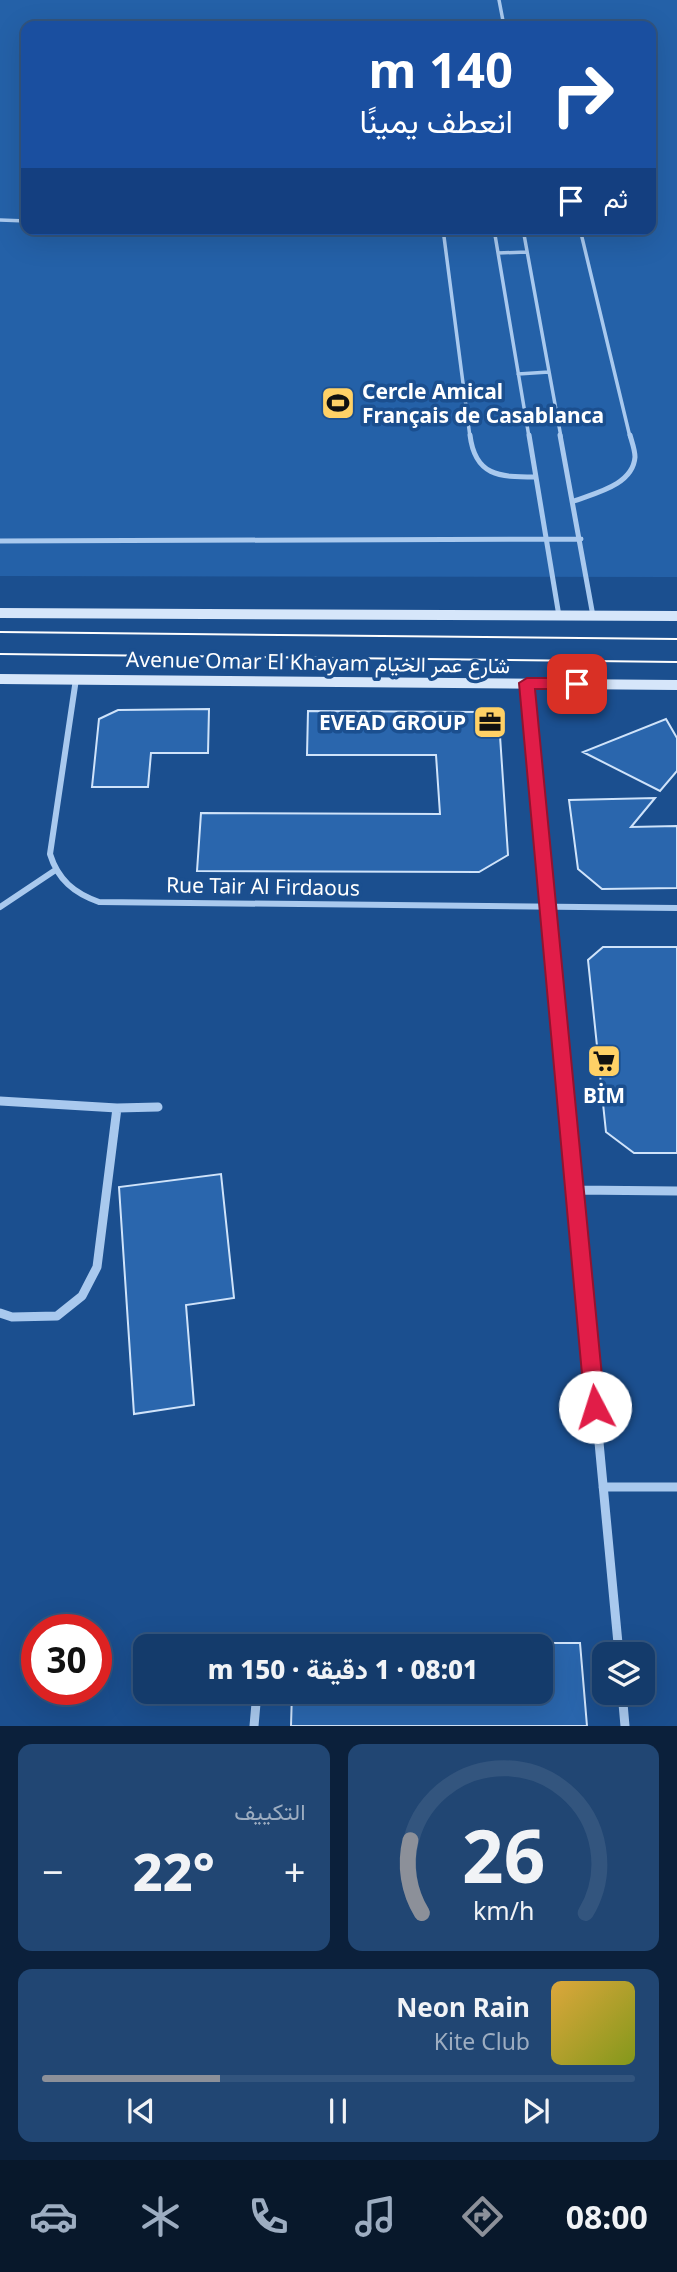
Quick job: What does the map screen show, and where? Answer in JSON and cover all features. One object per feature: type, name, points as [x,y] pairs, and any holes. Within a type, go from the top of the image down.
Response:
[{"type":"street","points":[[0,613],[677,616]]},
{"type":"street","name":"Avenue Omar El Khayam شارع عمر الخيام","points":[[0,679],[677,685]]},
{"type":"street","points":[[0,908],[54,871],[50,854],[76,679]]},
{"type":"street","points":[[527,683],[617,1642]]},
{"type":"street","name":"Rue Tair Al Firdaous","points":[[54,871],[80,896],[99,902],[677,908]]},
{"type":"street","points":[[0,1101],[117,1108],[158,1107]]},
{"type":"street","points":[[0,1313],[12,1317],[57,1316],[82,1296],[97,1268],[117,1108]]},
{"type":"street","points":[[575,1189],[677,1191]]},
{"type":"street","points":[[603,1487],[677,1488]]},
{"type":"street","points":[[254,1726],[256,1704]]},
{"type":"street","points":[[623,1705],[625,1726]]},
{"type":"lane","points":[[499,0],[503,21]]},
{"type":"lane","points":[[0,220],[21,221]]},
{"type":"lane","points":[[444,235],[472,454],[484,469],[495,474],[536,477]]},
{"type":"lane","points":[[495,235],[559,615]]},
{"type":"lane","points":[[524,235],[593,616]]},
{"type":"lane","points":[[574,501],[625,478],[635,456],[581,235]]},
{"type":"lane","points":[[498,253],[527,252]]},
{"type":"lane","points":[[518,374],[549,372]]},
{"type":"lane","points":[[0,541],[581,539]]},
{"type":"shaded area","name":"Cercle Amical Français de Casablanca","points":[[0,0],[677,0],[677,577],[0,576]]},
{"type":"building","points":[[209,709],[208,753],[151,753],[148,787],[92,787],[99,719],[118,710]]},
{"type":"building","points":[[308,711],[486,712],[499,721],[508,855],[479,872],[197,871],[201,813],[440,814],[436,755],[307,755]]},
{"type":"building","points":[[666,719],[677,738],[677,771],[660,791],[583,752]]},
{"type":"building","points":[[655,798],[631,827],[677,826],[677,888],[602,889],[578,869],[569,800]]},
{"type":"building","points":[[603,947],[677,947],[677,1153],[634,1153],[606,1132],[588,960]]},
{"type":"building","points":[[221,1174],[234,1298],[186,1305],[194,1405],[134,1414],[119,1187]]},
{"type":"building","points":[[553,1643],[580,1643],[587,1726],[291,1726],[292,1704],[553,1704]]},
{"type":"tram line","points":[[0,632],[677,639]]},
{"type":"tram line","points":[[0,654],[677,662]]},
{"type":"place","name":"Cercle Amical Français de Casablanca","points":[[338,403]]},
{"type":"place","name":"EVEAD GROUP","points":[[490,722]]},
{"type":"place","name":"BİM","points":[[604,1061]]},
{"type":"route","points":[[577,684],[527,683],[595,1407]]}]
